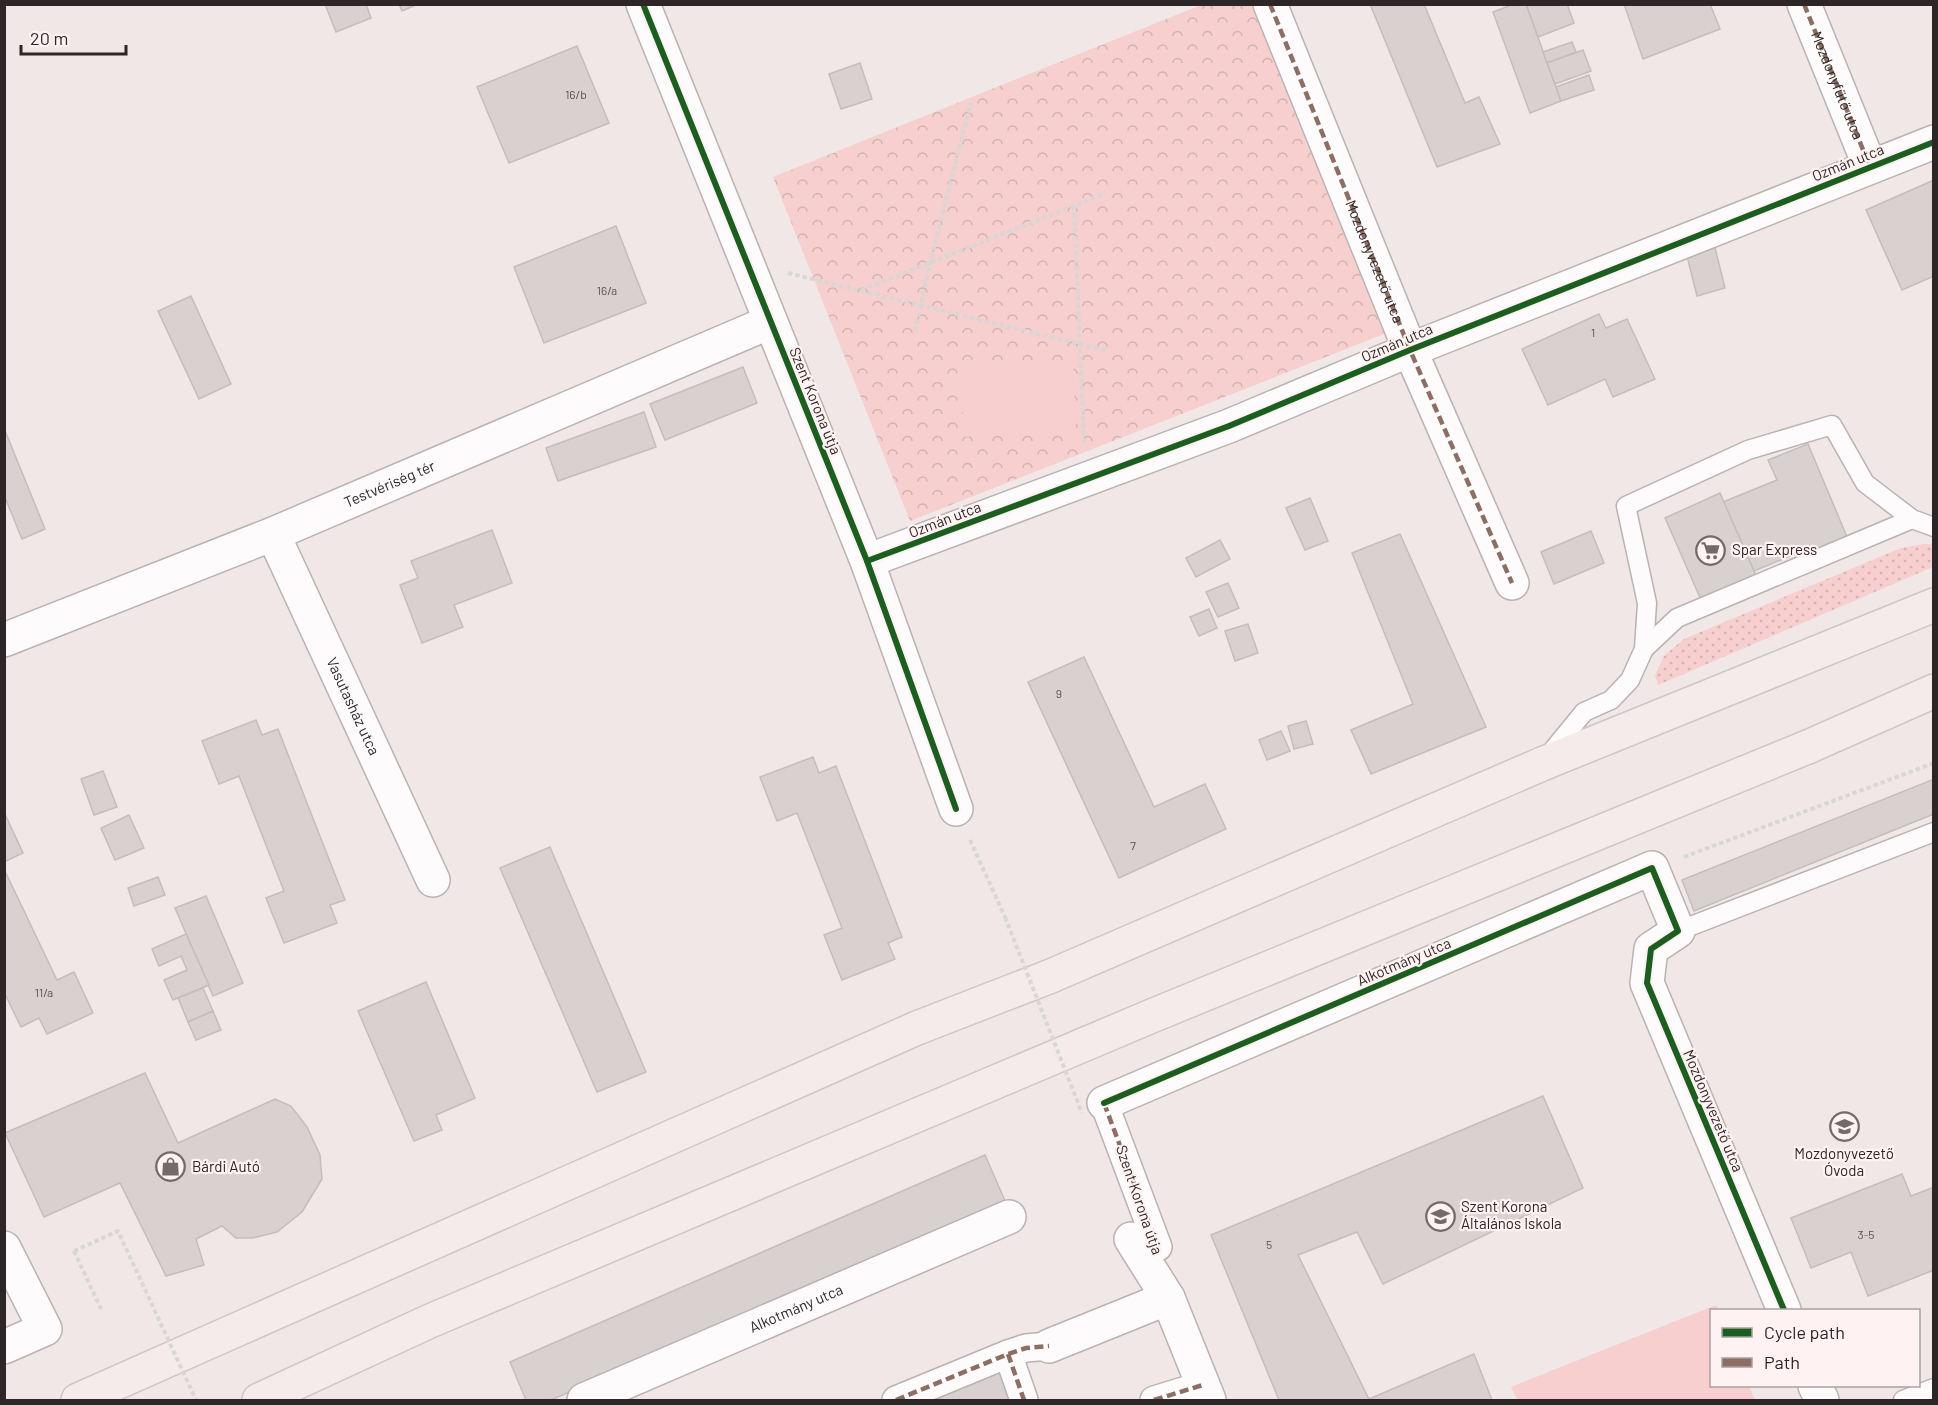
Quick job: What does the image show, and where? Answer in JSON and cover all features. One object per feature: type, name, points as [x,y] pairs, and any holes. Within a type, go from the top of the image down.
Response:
[{"type":"main road","points":[[78,1401],[917,1028],[1061,972],[1542,764],[1934,605]]},
{"type":"main road","points":[[260,1401],[441,1316],[1154,1015],[1810,746],[1934,691]]},
{"type":"street","name":"Szent Korona útja","points":[[643,4],[867,561],[956,809]]},
{"type":"street","name":"Mozdonyvezető utca","points":[[1270,4],[1410,350],[1512,583]]},
{"type":"street","name":"Mozdonyfűtő utca","points":[[1804,4],[1870,167]]},
{"type":"street","name":"Ozmán utca","points":[[867,561],[1229,426],[1410,350],[1934,142]]},
{"type":"street","name":"Testvériség tér","points":[[4,640],[273,534],[770,322]]},
{"type":"street","name":"Vasutasház utca","points":[[273,534],[433,880]]},
{"type":"street","points":[[1652,868],[1678,930]]},
{"type":"street","name":"Alkotmány utca","points":[[1093,1108],[1652,868]]},
{"type":"street","name":"Mozdonyvezető utca","points":[[1678,930],[1651,949],[1647,983],[1783,1309]]},
{"type":"street","name":"Szent Korona útja","points":[[1093,1108],[1206,1393]]},
{"type":"street","name":"Alkotmány utca","points":[[584,1401],[1009,1217]]},
{"type":"street","points":[[4,1248],[45,1329],[4,1347]]},
{"type":"street","points":[[896,1401],[1008,1354],[1026,1348],[1049,1346],[1168,1298]]},
{"type":"street","points":[[1008,1354],[1024,1401]]},
{"type":"street","points":[[1815,1387],[1822,1401]]},
{"type":"street","points":[[1154,1401],[1206,1393]]},
{"type":"lane","points":[[1542,764],[1584,712],[1611,700],[1630,680],[1644,649],[1647,603],[1626,506],[1748,450],[1832,426],[1865,483],[1912,519],[1934,527]]},
{"type":"lane","points":[[1644,649],[1677,618],[1912,519]]},
{"type":"lane","points":[[1678,930],[1934,832]]},
{"type":"lane","points":[[1903,1401],[1934,1388]]},
{"type":"path","points":[[915,331],[971,102]]},
{"type":"path","points":[[860,291],[1106,193]]},
{"type":"path","points":[[1074,206],[1086,479]]},
{"type":"path","points":[[746,262],[1108,351]]},
{"type":"path","points":[[1652,868],[1934,763]]},
{"type":"path","points":[[956,809],[1093,1108]]},
{"type":"path","points":[[102,1311],[74,1251],[118,1231],[196,1401]]},
{"type":"green space","points":[[1201,5],[1251,5],[1384,334],[910,521],[773,177]]},
{"type":"green space","points":[[1073,363],[1076,432],[964,437],[961,367]]},
{"type":"green space","points":[[1933,544],[1933,567],[1658,685],[1655,675],[1664,656],[1684,639],[1901,548]]},
{"type":"green space","points":[[1716,1305],[1718,1309],[1710,1309],[1710,1387],[1749,1387],[1755,1400],[1517,1400],[1511,1387]]},
{"type":"building","points":[[325,4],[366,4],[371,18],[336,32]]},
{"type":"building","points":[[399,4],[418,4],[402,11]]},
{"type":"building","points":[[1370,4],[1424,4],[1465,103],[1479,97],[1500,144],[1437,167]]},
{"type":"building","points":[[1514,4],[1526,4],[1561,101],[1530,113],[1493,12]]},
{"type":"building","points":[[1526,4],[1567,4],[1574,23],[1538,37]]},
{"type":"building","points":[[1624,4],[1710,4],[1720,29],[1643,59]]},
{"type":"building","points":[[1572,42],[1576,52],[1547,63],[1543,52]]},
{"type":"building","points":[[577,46],[609,123],[509,163],[477,87]]},
{"type":"building","points":[[1583,50],[1591,71],[1555,84],[1547,63]]},
{"type":"building","points":[[860,63],[872,99],[841,109],[829,74]]},
{"type":"building","points":[[1589,75],[1594,90],[1561,101],[1556,87]]},
{"type":"building","points":[[1934,180],[1934,276],[1902,290],[1866,210]]},
{"type":"building","points":[[616,226],[646,303],[544,343],[514,267]]},
{"type":"building","points":[[1715,248],[1725,288],[1697,296],[1687,256]]},
{"type":"building","points":[[191,296],[231,384],[199,399],[158,311]]},
{"type":"building","points":[[1599,314],[1606,328],[1627,319],[1655,379],[1613,397],[1605,379],[1548,405],[1522,349]]},
{"type":"building","points":[[743,367],[757,403],[665,440],[650,404]]},
{"type":"building","points":[[644,412],[656,447],[558,481],[546,448]]},
{"type":"building","points":[[4,428],[45,529],[22,539],[4,495]]},
{"type":"building","points":[[1808,444],[1853,551],[1813,567],[1805,550],[1754,571],[1723,502],[1777,480],[1768,460]]},
{"type":"building","points":[[1720,493],[1757,578],[1702,602],[1665,518]]},
{"type":"building","points":[[1310,498],[1328,541],[1305,550],[1286,508]]},
{"type":"building","points":[[492,530],[512,583],[454,605],[463,627],[422,643],[400,585],[418,578],[411,561]]},
{"type":"building","points":[[1591,531],[1604,563],[1554,584],[1541,552]]},
{"type":"building","points":[[1400,534],[1486,727],[1371,774],[1351,730],[1413,704],[1352,553]]},
{"type":"building","points":[[1220,540],[1230,559],[1196,577],[1186,558]]},
{"type":"building","points":[[1228,583],[1239,608],[1218,617],[1206,592]]},
{"type":"building","points":[[1209,609],[1217,628],[1199,636],[1190,617]]},
{"type":"building","points":[[1248,624],[1258,653],[1235,661],[1225,631]]},
{"type":"building","points":[[1084,657],[1154,807],[1205,784],[1226,829],[1119,878],[1028,682]]},
{"type":"building","points":[[256,720],[262,735],[278,729],[345,900],[330,905],[337,923],[284,943],[266,898],[284,891],[239,776],[219,784],[202,741]]},
{"type":"building","points":[[1306,721],[1313,744],[1294,749],[1288,726]]},
{"type":"building","points":[[1281,731],[1290,751],[1267,760],[1259,740]]},
{"type":"building","points":[[813,757],[819,773],[836,766],[902,937],[888,943],[895,959],[842,980],[824,935],[842,928],[797,813],[777,821],[760,777]]},
{"type":"building","points":[[103,771],[117,807],[94,815],[81,779]]},
{"type":"building","points":[[1934,779],[1934,814],[1694,911],[1682,880]]},
{"type":"building","points":[[4,815],[23,853],[4,862]]},
{"type":"building","points":[[129,815],[144,848],[115,860],[101,828]]},
{"type":"building","points":[[550,847],[646,1072],[597,1092],[500,868]]},
{"type":"building","points":[[4,869],[57,980],[74,972],[93,1013],[47,1034],[39,1018],[21,1027],[4,992]]},
{"type":"building","points":[[158,877],[165,895],[134,906],[128,888]]},
{"type":"building","points":[[206,896],[243,983],[213,996],[175,908]]},
{"type":"building","points":[[186,934],[209,985],[173,1000],[164,980],[187,970],[181,956],[159,966],[152,949]]},
{"type":"building","points":[[426,982],[475,1098],[436,1115],[442,1130],[414,1141],[358,1011]]},
{"type":"building","points":[[203,988],[213,1011],[188,1022],[178,998]]},
{"type":"building","points":[[213,1011],[221,1030],[196,1040],[188,1022]]},
{"type":"building","name":"Bárdi Autó","points":[[145,1073],[178,1143],[275,1099],[291,1106],[307,1127],[320,1155],[322,1179],[302,1212],[277,1232],[253,1238],[236,1238],[222,1226],[196,1239],[204,1265],[166,1276],[120,1183],[44,1217],[5,1133]]},
{"type":"building","points":[[1543,1096],[1583,1188],[1383,1284],[1357,1232],[1298,1255],[1369,1399],[1474,1354],[1492,1400],[1279,1400],[1211,1235]]},
{"type":"building","points":[[985,1155],[1006,1203],[551,1400],[526,1400],[510,1362]]},
{"type":"building","points":[[1902,1174],[1911,1196],[1934,1187],[1934,1270],[1868,1296],[1851,1252],[1811,1268],[1791,1218]]},
{"type":"building","points":[[1001,1366],[1016,1400],[918,1400]]},
{"type":"marked path","points":[[1270,4],[1410,350],[1512,583]]},
{"type":"marked path","points":[[1804,4],[1870,167]]},
{"type":"marked path","points":[[1104,1103],[1158,1247]]},
{"type":"marked path","points":[[896,1400],[1008,1354],[1026,1348],[1049,1346]]},
{"type":"marked path","points":[[1008,1354],[1024,1400]]},
{"type":"marked path","points":[[1154,1400],[1203,1385]]},
{"type":"cycle path","points":[[643,4],[867,561],[956,809]]},
{"type":"cycle path","points":[[867,561],[1229,426],[1410,350],[1934,142]]},
{"type":"cycle path","points":[[1104,1103],[1652,868],[1678,931],[1651,949],[1647,983],[1784,1309]]},
{"type":"place","name":"Spar Express","points":[[1711,550]]},
{"type":"place","name":"Mozdonyvezető Óvoda","points":[[1844,1127]]},
{"type":"place","name":"Bárdi Autó","points":[[171,1167]]},
{"type":"place","name":"Szent Korona Általános Iskola","points":[[1440,1216]]}]
